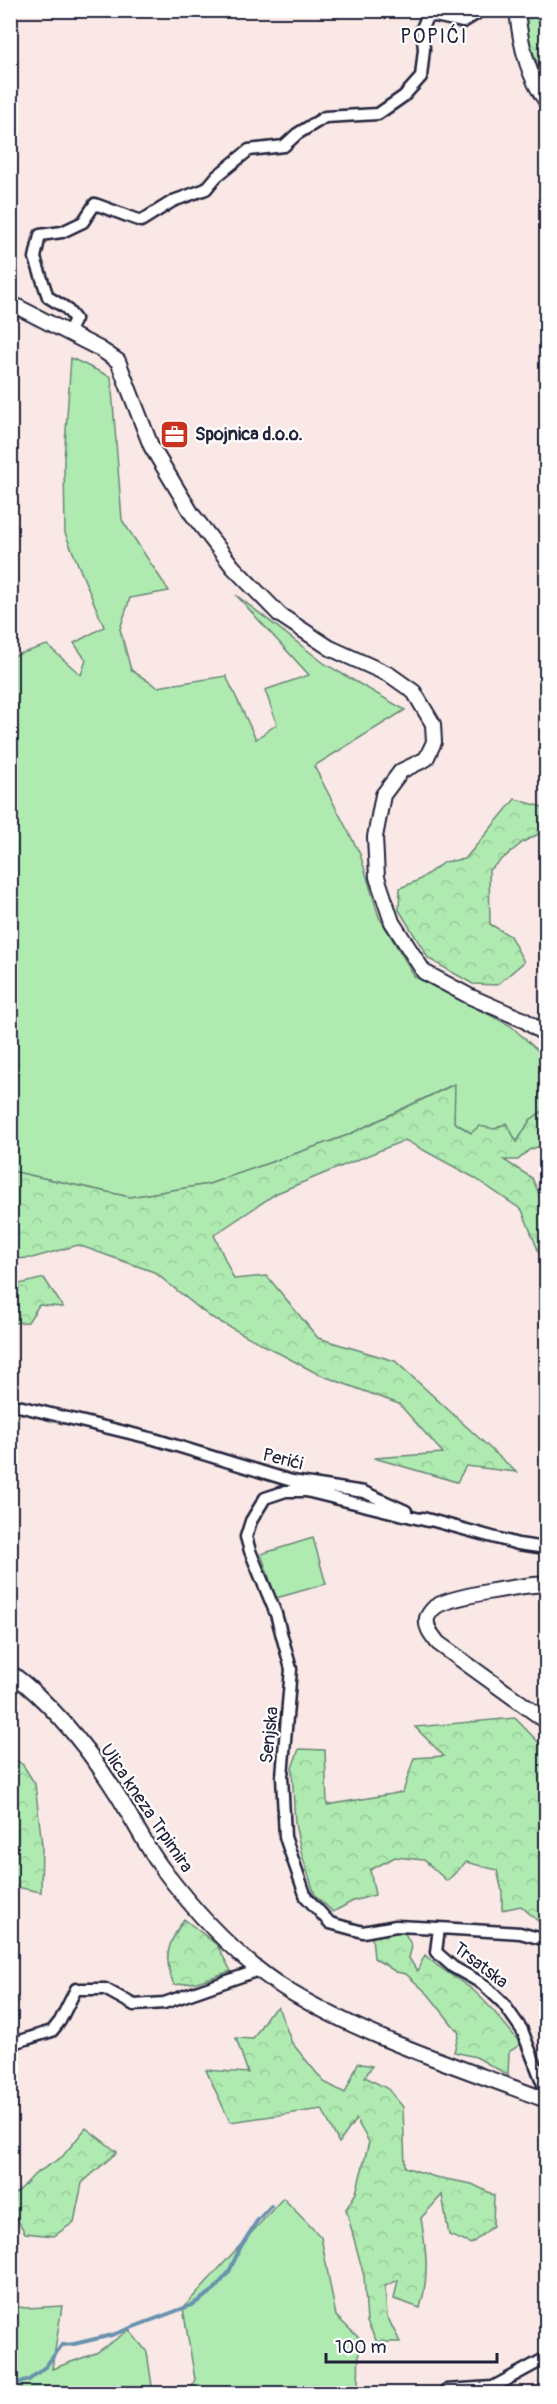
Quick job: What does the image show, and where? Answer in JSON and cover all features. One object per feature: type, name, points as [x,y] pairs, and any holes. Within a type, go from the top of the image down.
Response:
[{"type":"street","points":[[68,333],[75,319],[66,308],[48,297],[35,258],[40,235],[62,232],[83,222],[95,204],[141,221],[173,201],[206,189],[217,176],[249,150],[284,146],[297,134],[324,117],[378,114],[405,96],[421,77],[424,49],[422,28],[427,17],[435,16],[463,22],[476,14],[478,10]]},
{"type":"street","points":[[517,10],[525,57],[537,88],[546,101]]},
{"type":"street","points":[[10,303],[100,349],[118,361],[151,446],[192,514],[233,567],[280,615],[330,648],[390,675],[414,692],[433,724],[434,742],[426,759],[401,771],[383,795],[375,837],[377,877],[392,922],[424,972],[471,998],[524,1020],[546,1035]]},
{"type":"street","name":"Perići","points":[[10,1404],[154,1439],[292,1480],[364,1492],[428,1521],[518,1544],[546,1548]]},
{"type":"street","name":"Senjska","points":[[428,1521],[306,1491],[286,1491],[265,1498],[251,1521],[246,1537],[276,1614],[291,1670],[282,1776],[285,1837],[306,1897],[330,1923],[363,1932],[396,1926],[520,1933],[546,1940]]},
{"type":"street","points":[[546,1584],[506,1589],[446,1602],[434,1607],[427,1618],[428,1630],[438,1643],[546,1721]]},
{"type":"street","name":"Ulica kneza Trpimira","points":[[10,1672],[54,1710],[80,1741],[116,1792],[161,1867],[208,1923],[259,1970],[292,1993],[384,2039],[546,2100]]},
{"type":"street","name":"Trsatska","points":[[439,1928],[436,1952],[453,1967],[483,1984],[503,2002],[522,2030],[546,2091]]},
{"type":"street","points":[[10,2044],[52,2031],[60,2021],[75,1989],[105,1989],[134,2005],[164,2003],[259,1970]]},
{"type":"street","points":[[446,2390],[493,2387],[546,2358]]},
{"type":"green space","points":[[524,11],[546,11],[546,85],[531,47]]},
{"type":"green space","points":[[71,358],[111,377],[122,520],[169,591],[130,598],[120,629],[131,670],[157,687],[226,676],[256,739],[277,724],[265,690],[309,675],[236,595],[325,664],[405,710],[314,766],[360,854],[379,917],[415,977],[511,1026],[546,1058],[546,1109],[530,1120],[517,1142],[495,1129],[471,1133],[454,1122],[454,1084],[348,1135],[209,1184],[130,1197],[11,1171],[10,657],[47,645],[81,675],[86,660],[74,643],[104,627],[65,533],[64,460]]},
{"type":"green space","points":[[515,799],[546,808],[546,830],[523,842],[489,870],[490,924],[510,936],[524,962],[497,985],[473,984],[429,959],[399,910],[400,888],[419,880],[444,862],[465,859]]},
{"type":"green space","points":[[455,1084],[454,1122],[471,1133],[479,1126],[495,1129],[506,1123],[517,1142],[530,1120],[546,1109],[546,1144],[529,1150],[518,1160],[504,1160],[532,1178],[546,1210],[546,1270],[522,1210],[473,1177],[405,1140],[277,1193],[214,1235],[234,1279],[267,1276],[318,1338],[395,1361],[516,1472],[466,1466],[457,1482],[374,1458],[443,1453],[399,1404],[318,1374],[209,1316],[154,1272],[78,1245],[32,1258],[11,1259],[11,1171],[130,1197],[209,1184],[348,1135]]},
{"type":"green space","points":[[44,1278],[63,1307],[39,1305],[28,1322],[11,1323],[11,1286]]},
{"type":"green space","points":[[313,1538],[326,1584],[276,1598],[261,1554]]},
{"type":"green space","points":[[515,1718],[546,1750],[546,1928],[521,1906],[502,1910],[502,1891],[497,1870],[466,1862],[447,1881],[424,1860],[395,1857],[370,1870],[375,1895],[353,1901],[333,1912],[315,1895],[295,1824],[292,1768],[299,1749],[325,1750],[327,1805],[403,1792],[414,1758],[444,1756],[415,1727]]},
{"type":"green space","points":[[11,1756],[23,1765],[35,1784],[42,1845],[41,1892],[11,1886]]},
{"type":"green space","points":[[184,1919],[217,1945],[231,1971],[197,1982],[174,1985],[168,1966],[168,1950]]},
{"type":"green space","points":[[403,1930],[412,1946],[409,1958],[417,1971],[425,1955],[474,1991],[521,2044],[509,2052],[508,2075],[476,2057],[454,2052],[459,2033],[428,1994],[406,1974],[396,1972],[374,1958],[372,1937]]},
{"type":"green space","points":[[278,2007],[292,2043],[324,2082],[345,2093],[358,2063],[372,2066],[365,2077],[388,2089],[403,2107],[405,2167],[435,2177],[472,2184],[494,2195],[493,2226],[471,2244],[449,2235],[442,2195],[421,2218],[426,2252],[426,2273],[420,2308],[394,2299],[398,2280],[385,2286],[387,2316],[400,2342],[377,2342],[367,2322],[364,2276],[346,2209],[356,2193],[369,2142],[356,2119],[339,2143],[322,2109],[230,2122],[206,2070],[248,2073],[236,2038],[253,2039],[268,2015]]},
{"type":"green space","points":[[86,2128],[117,2152],[82,2183],[74,2222],[54,2236],[25,2233],[16,2217],[11,2218],[11,2196],[35,2174],[62,2157]]},
{"type":"green space","points":[[283,2198],[321,2237],[336,2316],[359,2338],[358,2393],[190,2393],[195,2379],[183,2308]]},
{"type":"green space","points":[[10,2306],[27,2308],[62,2306],[52,2369],[96,2353],[129,2330],[147,2352],[153,2393],[11,2393]]},
{"type":"waterway","points":[[10,2385],[29,2380],[46,2366],[62,2345],[112,2335],[192,2305],[213,2291],[229,2272],[240,2248],[257,2221],[271,2206]]},
{"type":"place","name":"Spojnica d.o.o.","points":[[174,434]]},
{"type":"district","name":"POPIĆI","points":[[434,36]]}]
